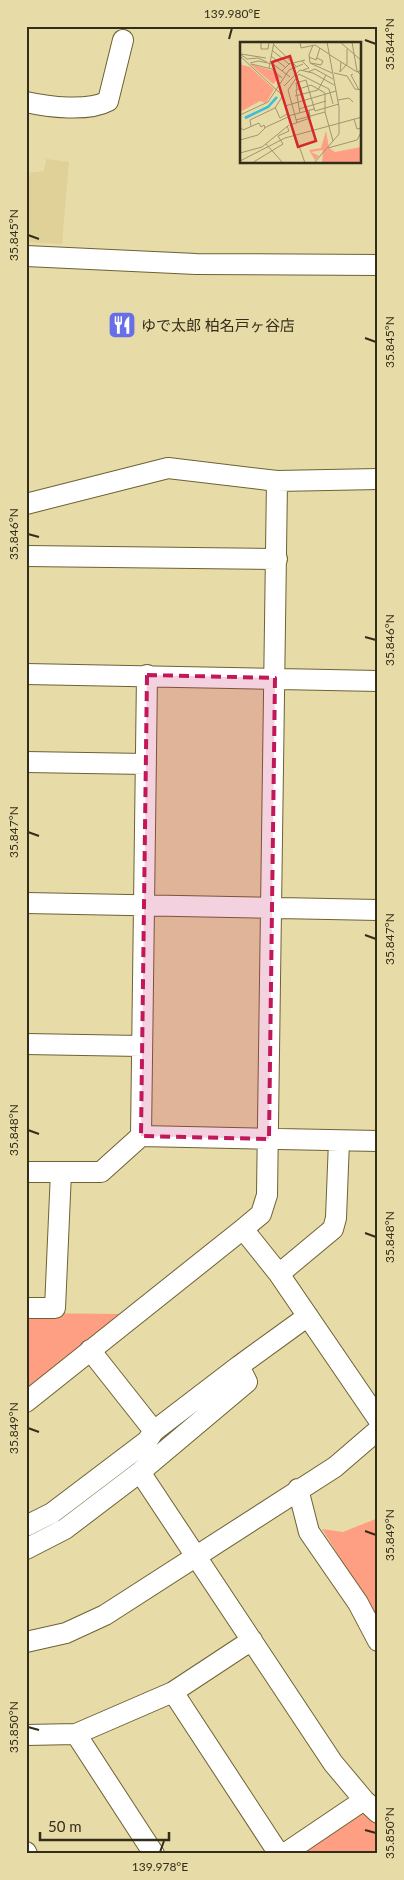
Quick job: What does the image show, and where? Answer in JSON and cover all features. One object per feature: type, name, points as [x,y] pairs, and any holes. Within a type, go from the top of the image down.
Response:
[{"type":"street","points":[[26,102],[47,107],[77,107],[102,104],[108,101],[123,40]]},
{"type":"street","points":[[26,256],[196,264],[378,265]]},
{"type":"street","points":[[26,504],[168,468],[277,481],[378,479]]},
{"type":"street","points":[[26,1402],[261,1214],[267,1195],[277,481]]},
{"type":"street","points":[[26,556],[277,559]]},
{"type":"street","points":[[26,674],[378,681]]},
{"type":"street","points":[[141,1136],[147,675]]},
{"type":"street","points":[[26,762],[146,764]]},
{"type":"street","points":[[26,903],[378,910]]},
{"type":"street","points":[[26,1044],[141,1046]]},
{"type":"street","points":[[26,1172],[101,1172],[141,1136],[378,1141]]},
{"type":"street","points":[[279,1274],[333,1229],[336,1218],[339,1141]]},
{"type":"street","points":[[26,1308],[55,1308],[61,1172]]},
{"type":"street","points":[[243,1229],[279,1274],[378,1419]]},
{"type":"street","points":[[26,1526],[52,1513],[147,1441],[154,1431],[238,1366],[308,1316]]},
{"type":"street","points":[[90,1350],[154,1431]]},
{"type":"street","points":[[26,1549],[65,1529],[140,1472],[247,1382],[238,1366]]},
{"type":"street","points":[[26,1642],[66,1633],[105,1615],[298,1489],[335,1467],[378,1430]]},
{"type":"street","points":[[140,1472],[333,1763],[371,1807],[284,1854]]},
{"type":"street","points":[[298,1489],[309,1532],[358,1603],[378,1641]]},
{"type":"street","points":[[26,1735],[76,1734],[173,1692],[252,1640]]},
{"type":"street","points":[[173,1692],[279,1854]]},
{"type":"street","points":[[76,1734],[154,1854]]},
{"type":"highlighted area","points":[[147,675],[275,678],[269,1139],[141,1136]]},
{"type":"shaded area","points":[[46,159],[69,162],[62,244],[26,242],[26,173],[44,171]]},
{"type":"shaded area","points":[[26,1313],[122,1314],[26,1391]]},
{"type":"shaded area","points":[[378,1518],[378,1618],[322,1529],[343,1532]]},
{"type":"shaded area","points":[[361,1813],[368,1815],[378,1822],[378,1854],[299,1854]]},
{"type":"place","name":"ゆで太郎 柏名戸ヶ谷店","points":[[122,325]]}]
